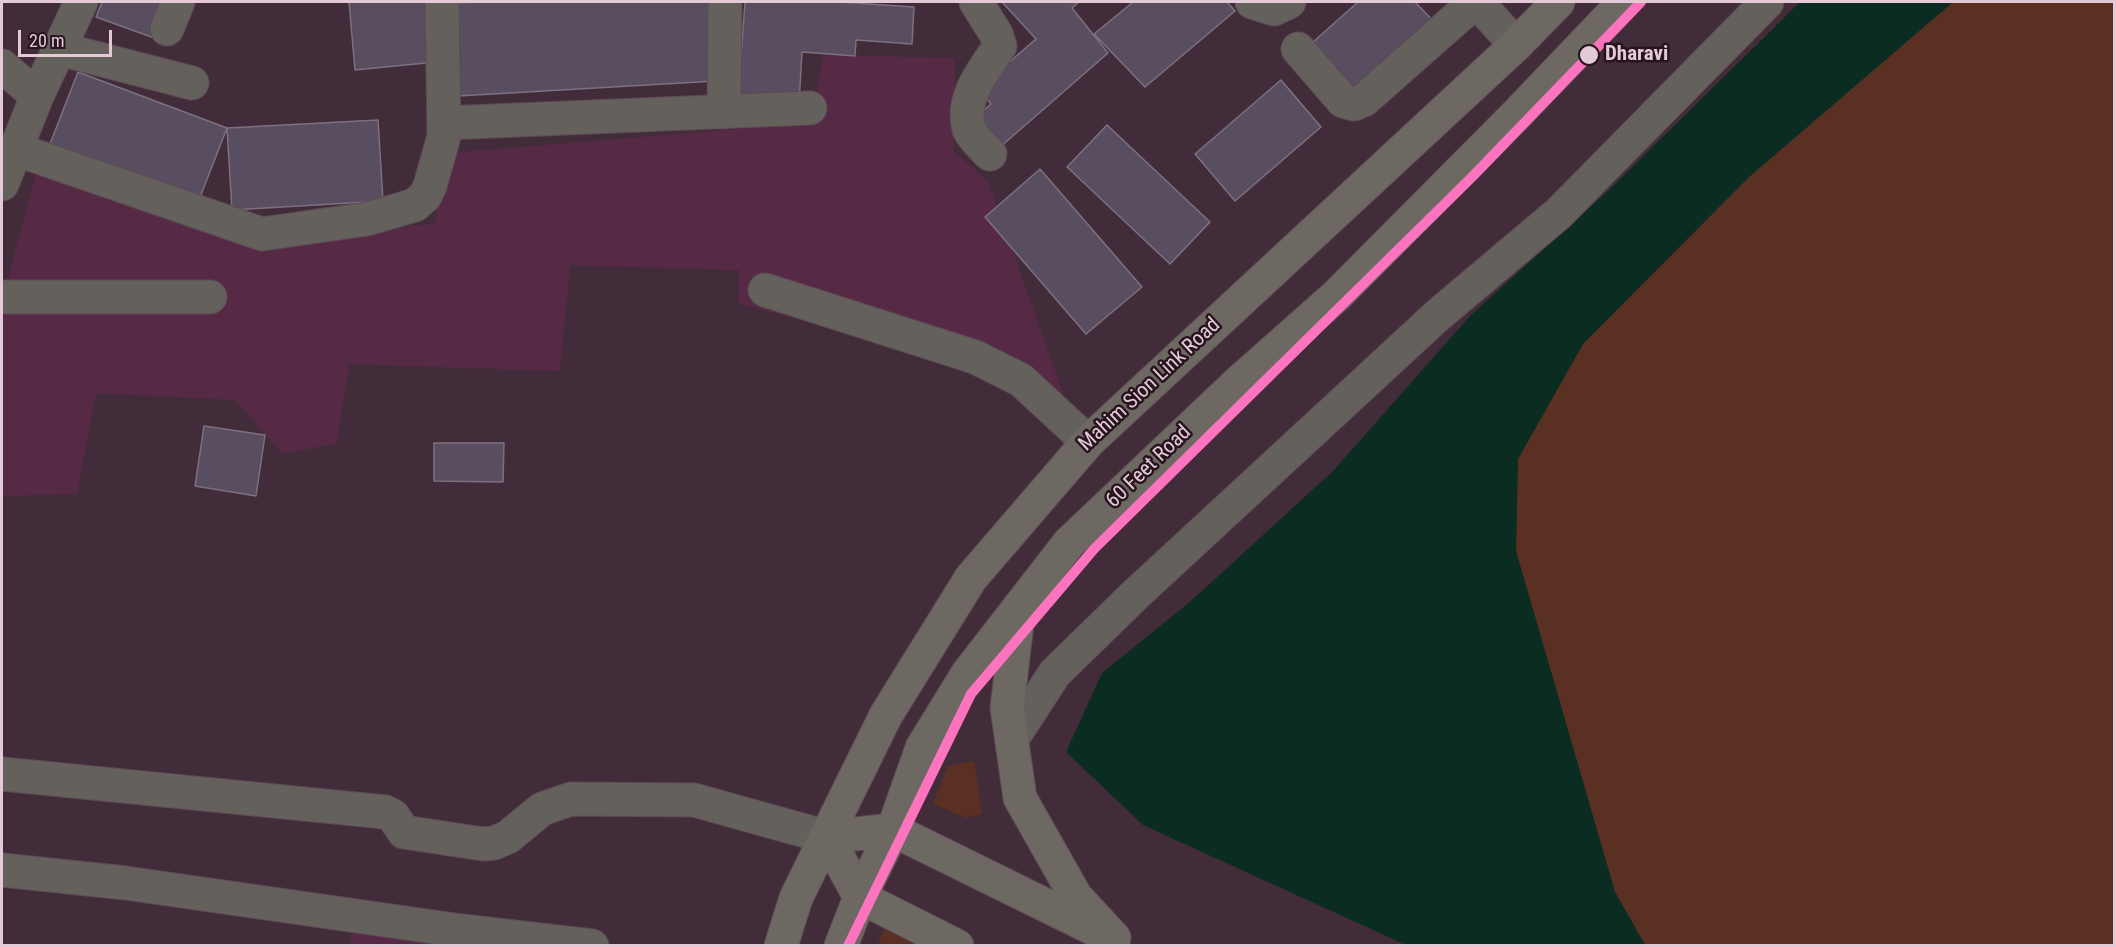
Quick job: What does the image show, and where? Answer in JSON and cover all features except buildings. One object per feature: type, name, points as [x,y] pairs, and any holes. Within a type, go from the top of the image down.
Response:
[{"type":"main road","name":"Mahim Sion Link Road","points":[[781,945],[796,898],[886,716],[971,578],[1088,442],[1516,45],[1558,2]]},
{"type":"main road","name":"60 Feet Road","points":[[841,945],[860,897],[893,830],[922,748],[968,672],[1069,543],[1240,381],[1337,295],[1516,116],[1624,2]]},
{"type":"main road","points":[[1019,605],[1007,708],[1020,798],[1076,897],[1122,942]]},
{"type":"main road","points":[[957,945],[860,897],[827,837],[893,830],[942,856],[1122,942]]},
{"type":"street","points":[[2,184],[37,96],[81,2]]},
{"type":"street","points":[[15,149],[253,232],[273,234],[367,219],[415,205],[425,196],[430,186],[444,136],[442,2]]},
{"type":"street","points":[[724,112],[725,2]]},
{"type":"street","points":[[976,2],[996,34],[1000,46],[972,88],[969,114],[969,130],[990,154]]},
{"type":"street","points":[[1252,2],[1274,9],[1289,2]]},
{"type":"street","points":[[1298,49],[1343,101],[1354,104],[1364,100],[1476,2],[1516,45]]},
{"type":"street","points":[[1012,739],[1055,673],[1071,657],[1144,586],[1438,315],[1559,213],[1767,2]]},
{"type":"street","points":[[60,50],[192,84]]},
{"type":"street","points":[[2,66],[37,96]]},
{"type":"street","points":[[444,123],[810,108]]},
{"type":"street","points":[[765,290],[975,357],[1021,381],[1088,442]]},
{"type":"street","points":[[2,297],[210,297]]},
{"type":"street","points":[[2,774],[385,812],[393,816],[404,832],[483,844],[508,837],[542,809],[571,799],[694,800],[827,837]]},
{"type":"street","points":[[2,870],[126,883],[462,931],[592,945]]},
{"type":"shaded area","points":[[1800,2],[1953,2],[1749,177],[1583,344],[1518,459],[1516,551],[1615,892],[1645,945],[1406,945],[1143,825],[1066,752],[1102,673],[1191,601],[1333,471],[1470,316],[1608,191]]},
{"type":"shaded area","points":[[1953,2],[2114,2],[2114,945],[1645,945],[1615,892],[1516,551],[1518,459],[1583,344],[1749,177]]},
{"type":"shaded area","points":[[823,55],[955,58],[953,151],[988,181],[1066,402],[989,369],[739,304],[739,270],[570,265],[560,371],[349,364],[337,443],[283,454],[235,400],[96,393],[77,494],[2,496],[2,301],[41,155],[290,235],[436,224],[437,154],[811,123]]},
{"type":"shaded area","points":[[974,761],[982,814],[966,818],[933,804],[948,766]]},
{"type":"shaded area","points":[[351,921],[513,946],[351,946]]},
{"type":"shaded area","points":[[885,927],[917,945],[877,946]]},
{"type":"transit line","points":[[848,946],[971,694],[1094,549],[1472,177],[1641,2]]},
{"type":"place","name":"Dharavi","points":[[1589,55]]}]
